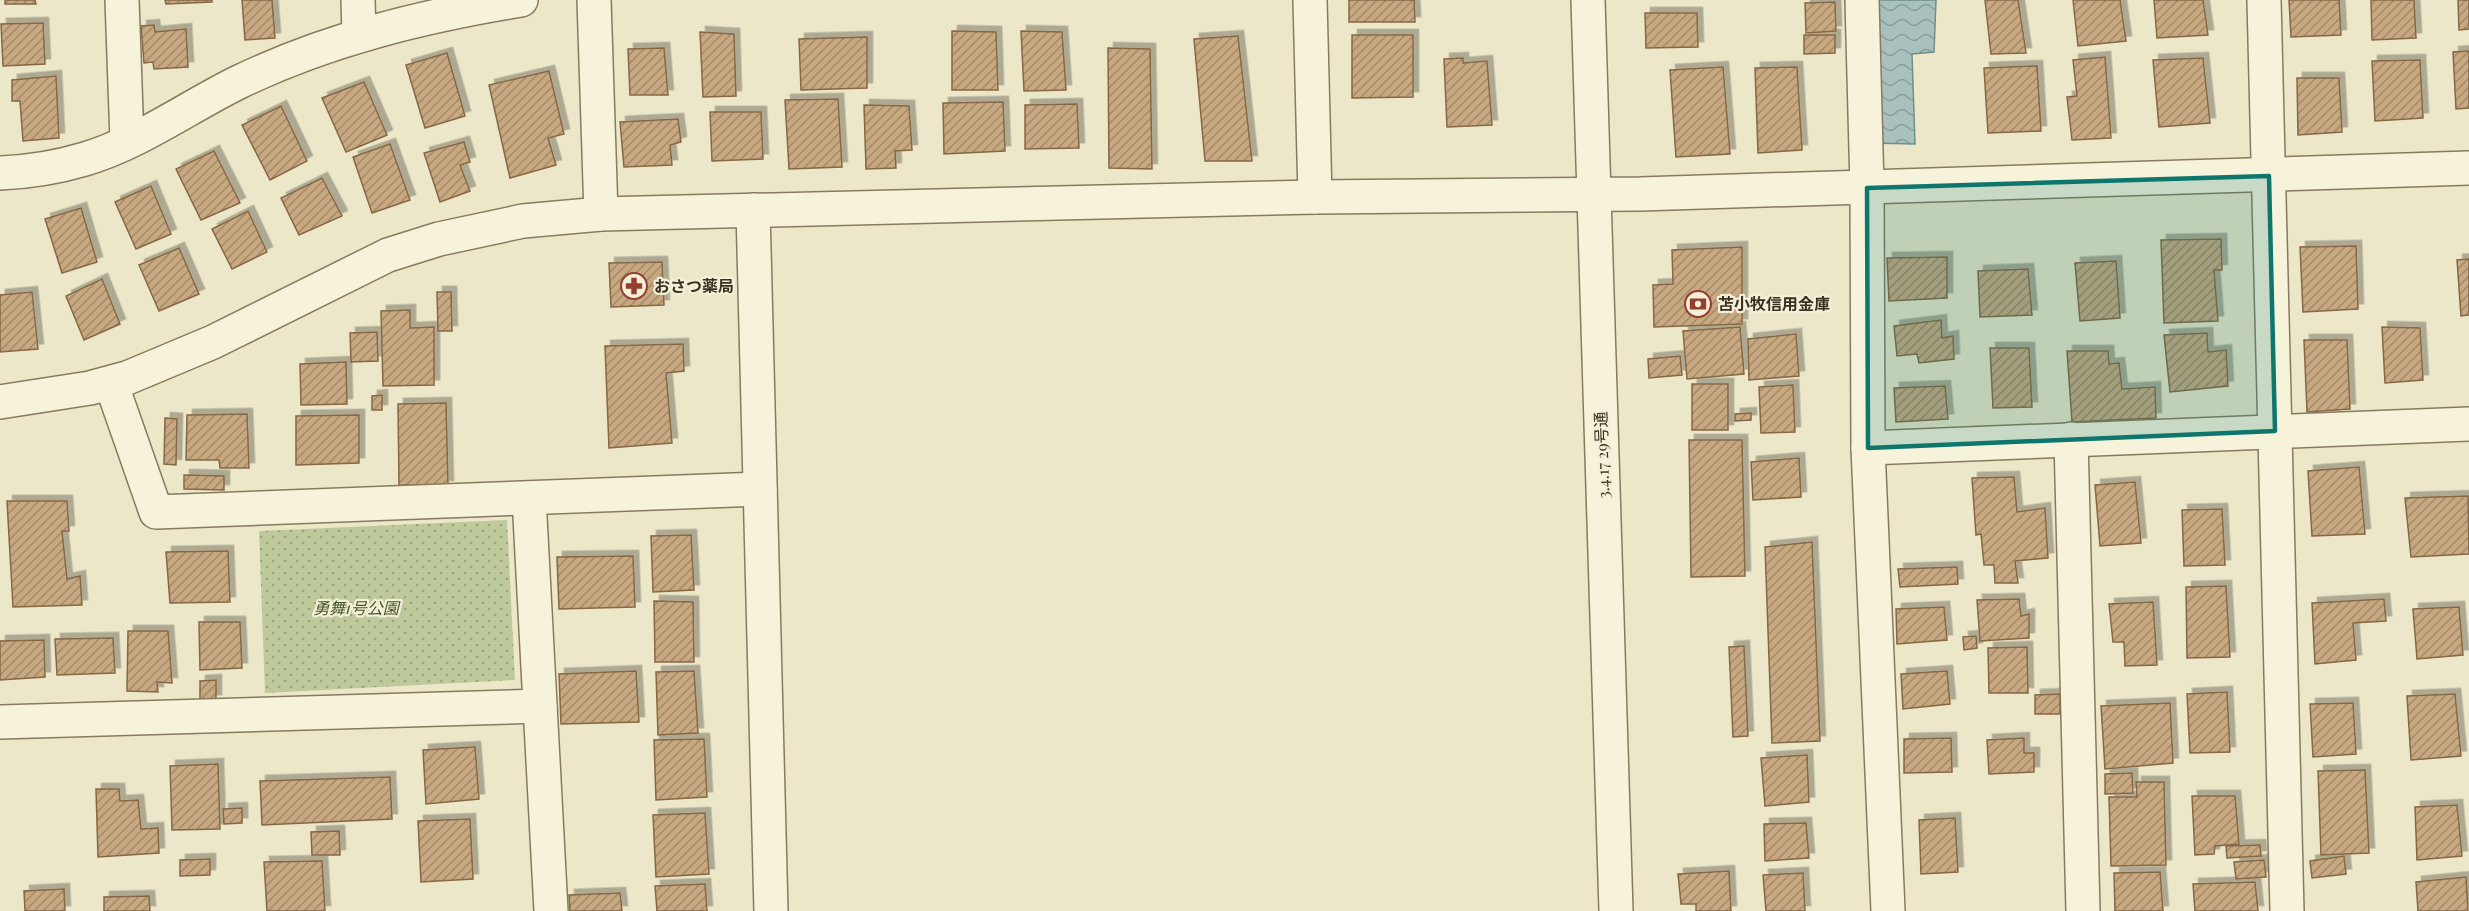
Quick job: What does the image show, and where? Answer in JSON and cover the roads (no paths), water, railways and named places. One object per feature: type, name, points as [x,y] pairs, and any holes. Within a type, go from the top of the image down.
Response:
[{"type":"street","points":[[122,0],[127,141]]},
{"type":"street","points":[[358,0],[359,34]]},
{"type":"street","points":[[0,173],[26,172],[85,159],[127,141],[240,81],[359,34],[456,10],[521,0]]},
{"type":"street","points":[[594,0],[601,214]]},
{"type":"street","points":[[1310,0],[1315,197]]},
{"type":"street","name":"3.4.17 29号通","points":[[1588,0],[1616,911]]},
{"type":"street","points":[[1862,0],[1867,188],[1868,448],[1888,911]]},
{"type":"street","points":[[2264,0],[2287,911]]},
{"type":"street","points":[[0,402],[111,383],[166,364],[388,255],[484,228],[523,221],[601,214],[1315,197],[1867,188],[2469,168]]},
{"type":"street","points":[[753,210],[771,911]]},
{"type":"street","points":[[111,383],[156,512],[760,489]]},
{"type":"street","points":[[1868,448],[2469,424]]},
{"type":"street","points":[[2071,440],[2083,911]]},
{"type":"street","points":[[529,498],[551,911]]},
{"type":"street","points":[[0,722],[540,706]]},
{"type":"water","points":[[1865,0],[1936,0],[1934,52],[1912,54],[1915,144],[1869,143]]},
{"type":"place","name":"おさつ薬局","points":[[634,286]]},
{"type":"place","name":"苫小牧信用金庫","points":[[1698,304]]},
{"type":"park label","name":"勇舞1号公園","points":[[356,608]]}]
